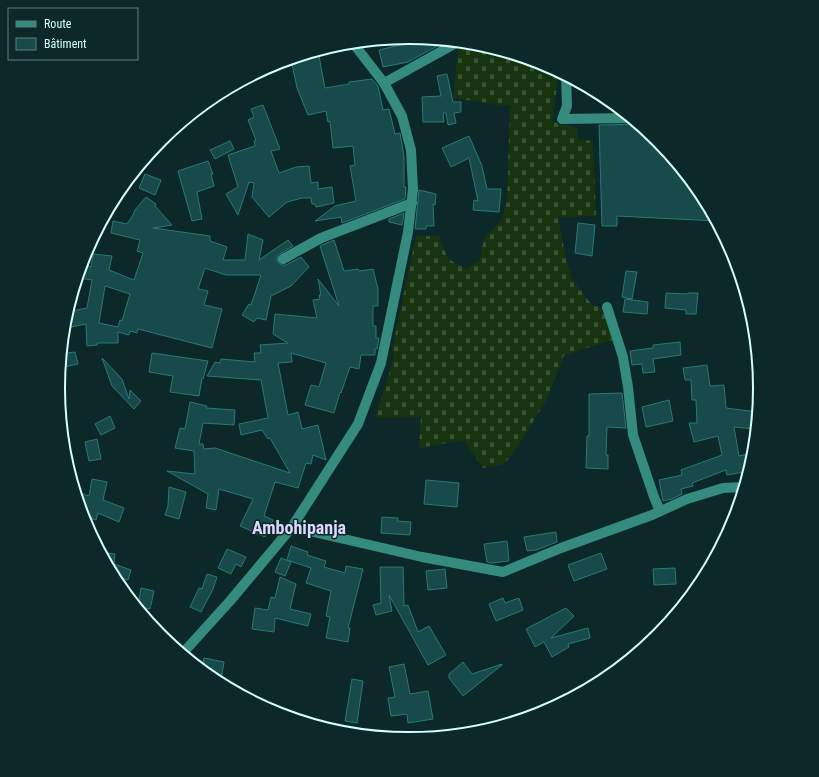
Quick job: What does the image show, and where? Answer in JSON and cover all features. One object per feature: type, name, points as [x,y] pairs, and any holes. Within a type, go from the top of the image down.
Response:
[{"type":"street","points":[[384,83],[450,47]]},
{"type":"street","points":[[185,650],[230,601],[292,527],[358,424],[378,370],[408,232],[413,189],[411,150],[402,116],[384,83],[358,48]]},
{"type":"street","points":[[566,82],[567,106],[562,119],[623,118]]},
{"type":"street","points":[[283,259],[321,238],[412,203]]},
{"type":"street","points":[[607,307],[623,357],[633,435],[660,511]]},
{"type":"street","points":[[292,527],[422,557],[503,572],[560,548],[660,511],[687,499],[723,488],[739,487]]},
{"type":"green space","points":[[458,49],[477,51],[520,62],[558,78],[552,122],[577,128],[578,139],[593,141],[596,216],[558,217],[565,254],[572,279],[592,305],[603,308],[616,339],[564,355],[547,399],[516,449],[504,464],[483,468],[464,440],[419,448],[421,417],[375,418],[394,358],[392,350],[416,236],[439,236],[448,259],[467,269],[480,260],[484,239],[502,219],[507,201],[510,106],[453,98]]},
{"type":"building","points":[[403,44],[438,46],[408,62],[383,67],[379,50]]},
{"type":"building","points":[[319,56],[325,88],[349,84],[349,82],[372,79],[378,86],[383,110],[389,109],[395,134],[400,133],[404,157],[404,187],[406,187],[405,199],[342,223],[341,217],[315,221],[335,206],[356,201],[350,166],[355,165],[353,146],[333,148],[330,121],[328,122],[326,111],[308,115],[297,88],[292,65]]},
{"type":"building","points":[[447,74],[453,102],[461,102],[461,112],[454,113],[456,123],[448,125],[446,113],[443,113],[444,122],[423,122],[422,97],[441,96],[437,76]]},
{"type":"building","points":[[263,105],[280,149],[271,151],[279,173],[296,167],[309,166],[311,183],[318,182],[318,189],[332,187],[334,203],[316,207],[315,204],[312,204],[311,198],[302,198],[287,202],[269,217],[252,197],[254,183],[249,182],[238,215],[226,194],[238,187],[228,155],[255,146],[254,141],[256,140],[248,120],[254,117],[251,109]]},
{"type":"building","points":[[631,124],[637,129],[669,161],[696,197],[710,221],[617,216],[617,226],[602,226],[599,125]]},
{"type":"building","points":[[469,136],[482,166],[487,189],[501,189],[499,212],[473,210],[474,200],[478,201],[469,158],[451,167],[442,148]]},
{"type":"building","points":[[230,141],[234,149],[215,159],[210,150]]},
{"type":"building","points":[[208,161],[213,174],[211,174],[214,186],[197,192],[202,219],[192,221],[178,171]]},
{"type":"building","points":[[145,174],[161,180],[155,195],[139,188]]},
{"type":"building","points":[[419,190],[436,194],[435,205],[433,204],[434,226],[426,226],[426,229],[415,229]]},
{"type":"building","points":[[146,197],[156,204],[155,206],[172,225],[153,228],[210,236],[210,241],[227,247],[223,260],[245,260],[248,234],[263,240],[259,260],[288,240],[293,246],[278,255],[278,262],[282,265],[286,265],[301,257],[309,267],[291,286],[271,296],[266,320],[257,318],[254,322],[242,315],[249,304],[251,305],[261,275],[226,275],[205,268],[198,289],[208,291],[204,305],[222,309],[212,348],[138,329],[137,333],[130,331],[129,335],[118,332],[118,343],[97,343],[97,345],[87,346],[86,324],[71,327],[74,311],[87,308],[92,280],[83,278],[87,266],[91,267],[93,254],[112,256],[109,270],[134,280],[143,253],[137,251],[140,240],[111,233],[113,221],[127,224],[135,210]],"holes":[[[105,286],[130,294],[122,321],[120,320],[118,327],[99,323]]]},
{"type":"building","points":[[404,213],[402,225],[389,222],[389,219]]},
{"type":"building","points":[[578,223],[595,225],[592,256],[575,253]]},
{"type":"building","points":[[334,240],[344,271],[373,269],[378,289],[378,306],[373,306],[373,326],[376,326],[376,338],[379,338],[377,349],[375,349],[375,355],[361,355],[359,369],[350,367],[341,393],[340,392],[334,413],[305,405],[311,385],[319,387],[326,363],[291,353],[292,362],[278,363],[288,415],[298,412],[302,429],[318,425],[326,460],[313,455],[311,464],[306,463],[298,488],[275,482],[264,516],[273,520],[265,537],[240,526],[253,499],[219,489],[216,510],[206,508],[208,494],[167,471],[195,474],[194,451],[175,448],[180,428],[185,429],[190,402],[207,406],[206,408],[235,410],[234,425],[203,423],[199,444],[203,444],[204,449],[215,448],[290,473],[270,438],[268,439],[262,430],[241,435],[239,424],[268,418],[261,380],[207,376],[215,362],[220,363],[221,359],[255,362],[254,353],[261,353],[260,345],[288,343],[273,334],[275,314],[317,318],[313,300],[320,299],[319,295],[321,295],[318,279],[339,306],[320,246]]},
{"type":"building","points":[[626,271],[637,272],[632,299],[622,297]]},
{"type":"building","points":[[666,293],[698,293],[696,314],[686,314],[686,310],[665,308]]},
{"type":"building","points":[[625,299],[648,302],[647,314],[623,312]]},
{"type":"building","points":[[680,342],[681,355],[653,359],[655,372],[643,373],[642,364],[632,365],[630,351],[653,348],[653,345]]},
{"type":"building","points":[[75,352],[78,364],[66,367],[67,353]]},
{"type":"building","points":[[152,353],[208,361],[203,379],[202,378],[199,396],[170,392],[173,376],[149,372]]},
{"type":"building","points":[[102,358],[122,379],[129,399],[130,390],[141,401],[134,409],[112,386]]},
{"type":"building","points":[[707,365],[710,386],[724,385],[726,408],[753,411],[751,429],[734,427],[739,456],[747,454],[743,472],[727,475],[726,470],[692,483],[693,486],[681,489],[682,494],[672,499],[663,501],[659,480],[682,475],[681,470],[722,455],[718,436],[694,442],[689,423],[697,423],[696,400],[692,400],[691,380],[685,380],[683,368]]},
{"type":"building","points":[[622,393],[626,428],[607,427],[606,455],[608,455],[608,469],[586,468],[587,436],[589,436],[589,394]]},
{"type":"building","points":[[669,400],[673,421],[646,427],[642,407]]},
{"type":"building","points":[[110,416],[115,428],[101,435],[95,424]]},
{"type":"building","points":[[97,439],[101,459],[89,461],[85,442]]},
{"type":"building","points":[[92,479],[107,482],[103,500],[124,508],[119,522],[98,513],[96,520],[90,518],[82,494],[89,496]]},
{"type":"building","points":[[426,480],[459,483],[457,507],[424,504]]},
{"type":"building","points":[[169,487],[186,492],[179,519],[165,515],[168,506]]},
{"type":"building","points":[[382,517],[398,518],[397,521],[411,522],[410,535],[381,533]]},
{"type":"building","points":[[556,532],[557,542],[536,550],[527,551],[524,537]]},
{"type":"building","points":[[507,541],[509,561],[487,562],[484,544]]},
{"type":"building","points":[[291,546],[308,552],[307,555],[326,561],[324,567],[345,573],[346,566],[363,569],[348,628],[350,628],[348,642],[326,638],[330,617],[326,616],[331,591],[306,583],[311,568],[287,560]]},
{"type":"building","points":[[227,549],[246,557],[241,567],[236,564],[231,574],[218,568]]},
{"type":"building","points":[[107,553],[115,554],[114,564],[131,570],[128,580],[122,578]]},
{"type":"building","points":[[601,553],[607,569],[574,581],[568,565]]},
{"type":"building","points":[[281,558],[291,562],[285,576],[275,572]]},
{"type":"building","points":[[380,567],[403,567],[404,606],[408,605],[418,632],[429,626],[446,655],[428,665],[389,595],[392,611],[376,615],[373,605],[381,603]]},
{"type":"building","points":[[675,568],[676,584],[654,585],[653,569]]},
{"type":"building","points":[[445,569],[447,588],[428,590],[426,571]]},
{"type":"building","points":[[207,574],[217,577],[213,589],[201,612],[190,607],[199,588],[202,589]]},
{"type":"building","points":[[280,577],[296,584],[290,609],[311,614],[308,626],[275,618],[274,632],[252,629],[255,608],[268,610],[271,597],[275,598]]},
{"type":"building","points":[[141,588],[154,591],[150,609],[143,607],[139,602]]},
{"type":"building","points":[[503,598],[505,603],[519,598],[523,610],[496,621],[489,604]]},
{"type":"building","points":[[566,608],[574,616],[551,638],[588,628],[590,638],[568,644],[569,647],[552,657],[544,642],[535,647],[526,629]]},
{"type":"building","points":[[204,658],[224,662],[222,675],[219,676],[203,664]]},
{"type":"building","points":[[463,662],[472,674],[502,665],[463,696],[449,678],[449,674]]},
{"type":"building","points":[[404,664],[410,694],[428,691],[433,719],[408,723],[407,714],[391,716],[388,698],[395,697],[389,667]]},
{"type":"building","points":[[352,679],[363,681],[357,723],[345,721]]},
{"type":"district","name":"Ambohipanja","points":[[299,528]]}]
